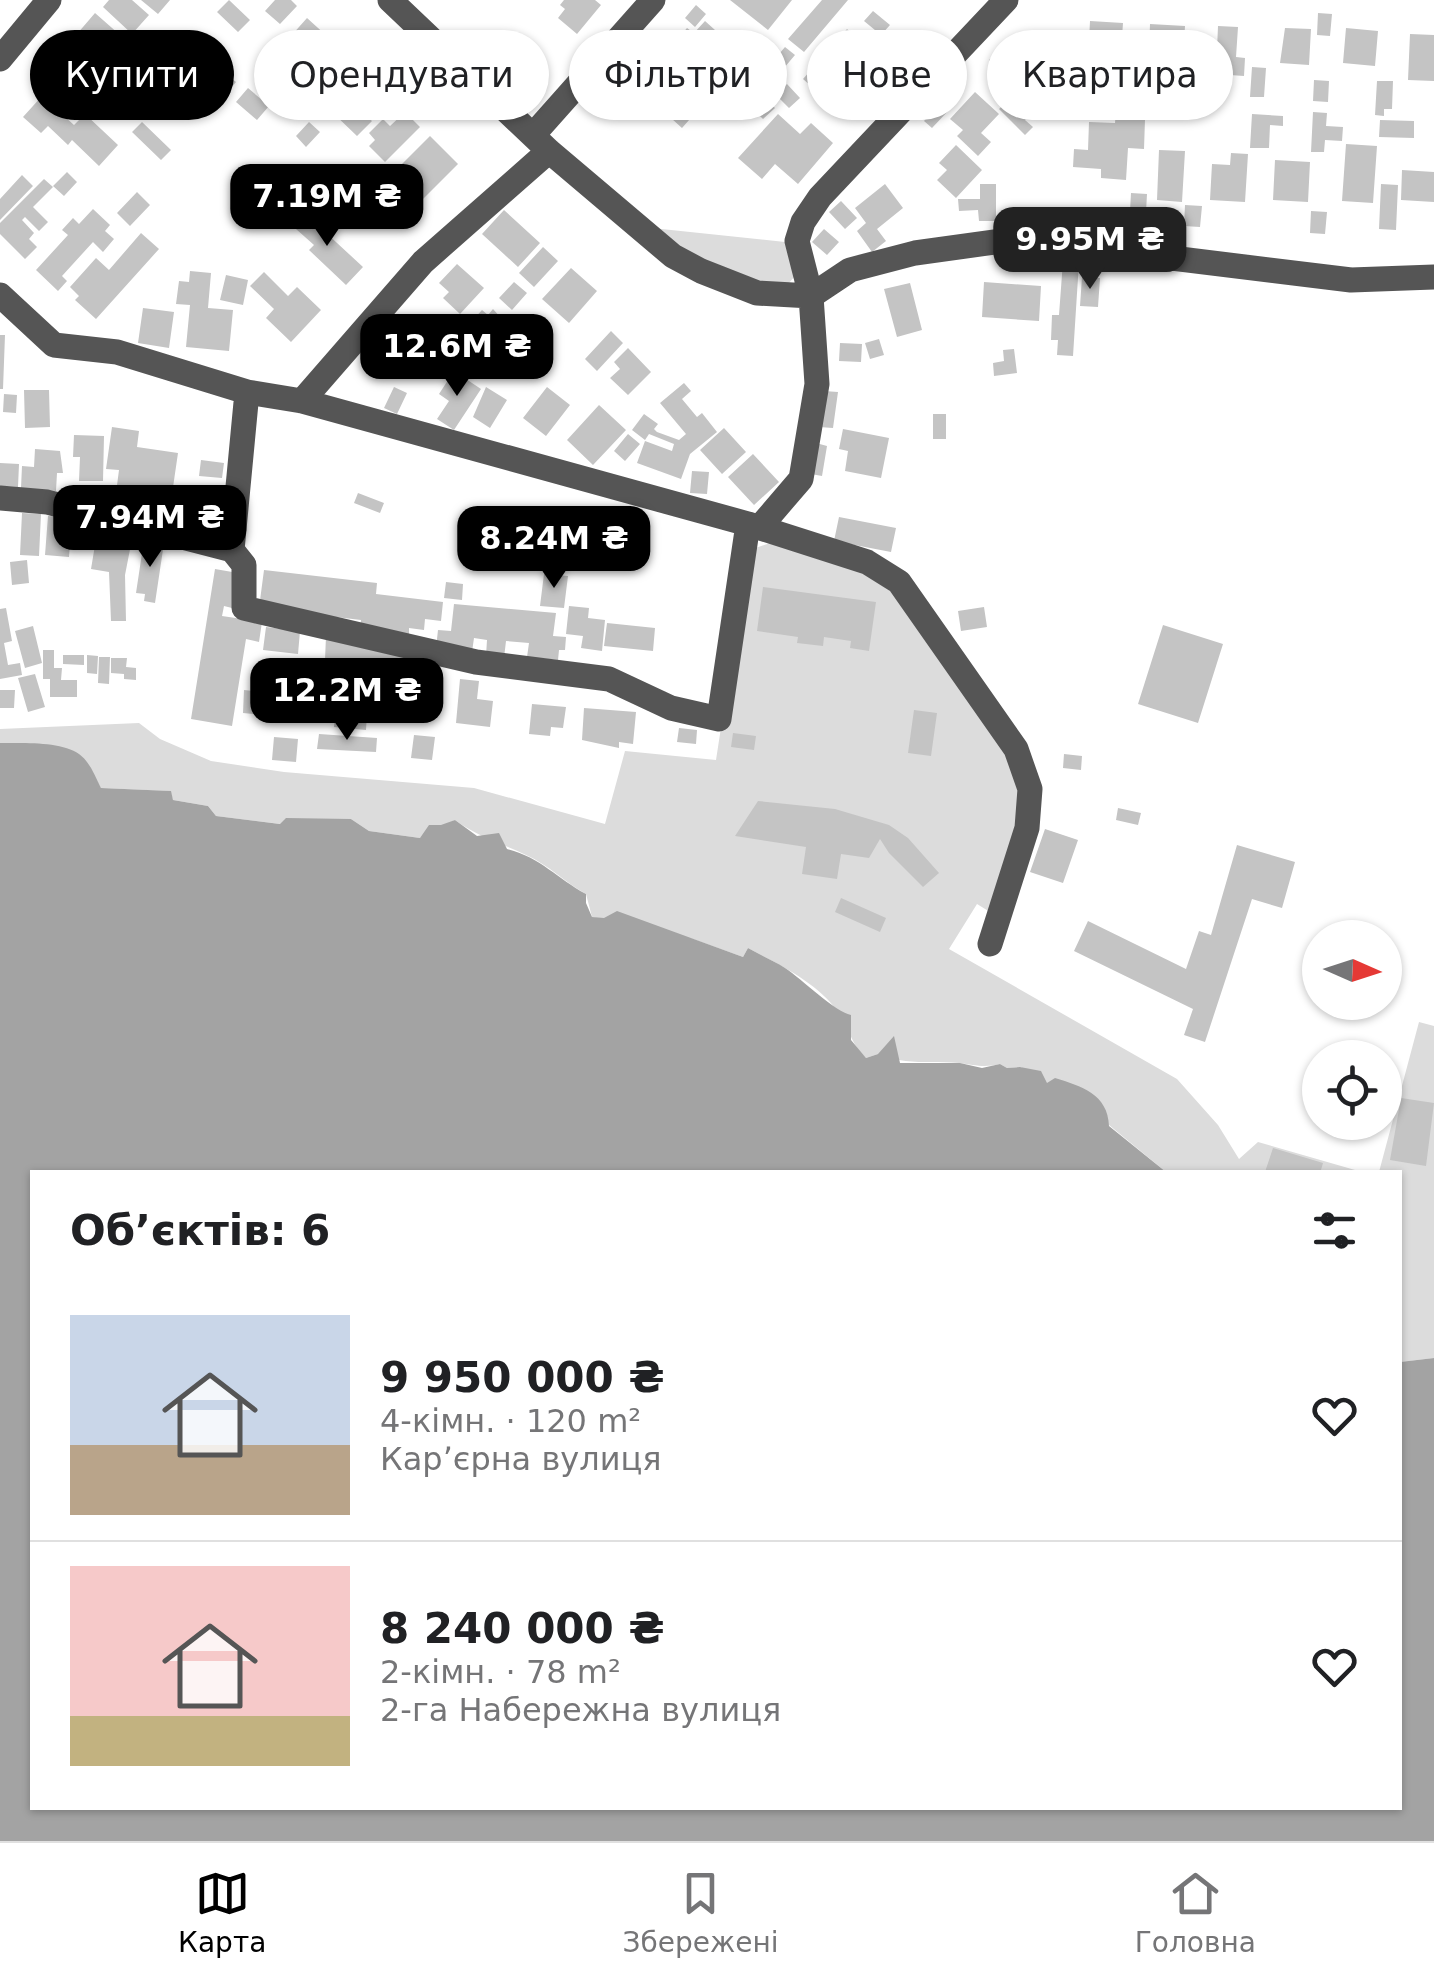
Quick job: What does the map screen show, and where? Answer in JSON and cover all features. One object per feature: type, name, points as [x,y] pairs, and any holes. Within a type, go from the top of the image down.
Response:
[{"type":"street","points":[[0,59],[50,0]]},
{"type":"street","points":[[390,0],[625,218],[687,264],[757,293],[811,296],[850,270],[916,253],[1002,241],[1351,280],[1434,277]]},
{"type":"street","points":[[302,401],[423,262],[540,143],[654,0]]},
{"type":"street","points":[[0,498],[47,502],[232,550],[244,565],[244,608],[476,662],[609,679],[671,708],[719,719],[753,526],[801,478],[817,384],[811,296],[797,241],[803,222],[820,197],[1006,0]]},
{"type":"street","points":[[0,295],[54,345],[117,352],[247,392],[302,401],[753,526],[868,562],[898,582],[1016,749],[1030,789],[1027,828],[990,944]]},
{"type":"street","points":[[232,550],[247,392]]},
{"type":"shaded area","points":[[652,228],[785,242],[794,248],[795,276],[788,284],[757,285],[703,263]]},
{"type":"shaded area","points":[[770,543],[824,558],[887,588],[902,601],[1008,755],[1018,792],[1018,826],[990,912],[977,904],[949,949],[1177,1079],[1218,1125],[1239,1159],[1258,1142],[1355,1170],[1164,1170],[1109,1125],[1021,1067],[909,1061],[878,1054],[866,1058],[829,1001],[785,968],[748,948],[743,957],[693,939],[592,917],[586,894],[534,859],[455,820],[420,838],[369,831],[351,819],[281,824],[216,816],[208,806],[173,800],[170,791],[101,788],[83,765],[58,751],[0,743],[0,729],[139,723],[160,739],[211,761],[284,772],[474,788],[605,824],[625,751],[716,760],[746,565],[753,549]]},
{"type":"shaded area","points":[[0,743],[72,750],[86,761],[101,788],[171,791],[173,800],[208,806],[216,816],[280,824],[286,818],[351,819],[369,831],[420,838],[429,825],[455,820],[477,836],[499,833],[507,849],[539,863],[586,894],[592,917],[604,918],[617,911],[743,957],[748,948],[780,965],[851,1015],[851,1040],[866,1058],[878,1054],[894,1036],[900,1063],[960,1063],[982,1068],[1000,1064],[1041,1071],[1047,1083],[1055,1078],[1083,1088],[1104,1106],[1109,1126],[1164,1170],[30,1170],[30,1810],[1402,1810],[1402,1362],[1434,1358],[1434,1841],[0,1841]]},
{"type":"shaded area","points":[[1419,1022],[1434,1026],[1434,1358],[1402,1362],[1402,1170],[1380,1170],[1388,1140],[1402,1140],[1402,1086]]},
{"type":"building","points":[[109,0],[132,0],[149,15],[136,30],[128,30],[103,7]]},
{"type":"building","points":[[141,0],[170,0],[158,14]]},
{"type":"building","points":[[229,0],[250,20],[238,32],[217,12]]},
{"type":"building","points":[[275,0],[291,0],[297,6],[280,24],[265,11]]},
{"type":"building","points":[[564,0],[595,0],[601,5],[580,30],[572,30],[558,18],[565,9],[560,5]]},
{"type":"building","points":[[730,0],[792,0],[768,30]]},
{"type":"building","points":[[822,0],[848,0],[823,30],[807,30],[804,52],[788,39]]},
{"type":"building","points":[[696,5],[706,14],[695,27],[685,18]]},
{"type":"building","points":[[873,11],[890,25],[886,30],[875,30],[864,21]]},
{"type":"building","points":[[95,13],[114,30],[80,30]]},
{"type":"building","points":[[1318,13],[1332,14],[1330,36],[1317,35]]},
{"type":"building","points":[[307,18],[320,30],[296,30]]},
{"type":"building","points":[[705,21],[715,30],[697,30]]},
{"type":"building","points":[[1090,21],[1123,23],[1122,30],[1090,30]]},
{"type":"building","points":[[1150,24],[1185,26],[1185,30],[1150,30]]},
{"type":"building","points":[[1218,26],[1238,27],[1236,57],[1245,58],[1244,76],[1233,75],[1233,30],[1218,30]]},
{"type":"building","points":[[1285,28],[1311,29],[1309,65],[1280,63]]},
{"type":"building","points":[[1346,28],[1378,31],[1375,66],[1343,63]]},
{"type":"building","points":[[1410,34],[1434,35],[1434,81],[1408,80]]},
{"type":"building","points":[[787,49],[795,55],[787,64]]},
{"type":"building","points":[[1252,67],[1266,68],[1264,97],[1250,97]]},
{"type":"building","points":[[1314,80],[1329,81],[1328,102],[1313,101]]},
{"type":"building","points":[[1377,81],[1393,81],[1392,109],[1384,109],[1384,116],[1375,115]]},
{"type":"building","points":[[787,84],[800,98],[787,106]]},
{"type":"building","points":[[248,88],[254,93],[254,117],[236,102]]},
{"type":"building","points":[[975,92],[987,103],[987,120],[993,120],[981,133],[991,142],[978,156],[957,136],[963,130],[951,120],[967,120],[967,101]]},
{"type":"building","points":[[30,109],[30,120],[68,120],[74,125],[79,120],[91,120],[118,145],[99,166],[72,140],[68,145],[48,126],[41,133],[23,117]]},
{"type":"building","points":[[1313,112],[1327,113],[1326,126],[1343,127],[1342,141],[1325,140],[1324,152],[1311,152]]},
{"type":"building","points":[[1252,114],[1283,116],[1283,126],[1270,125],[1269,148],[1250,148]]},
{"type":"building","points":[[340,120],[372,121],[357,136]]},
{"type":"building","points":[[382,120],[390,126],[396,120],[413,120],[420,127],[385,162],[369,146],[375,140],[369,133]]},
{"type":"building","points":[[673,120],[689,120],[682,128]]},
{"type":"building","points":[[773,120],[785,120],[800,134],[811,123],[833,143],[798,184],[775,164],[762,179],[738,158]]},
{"type":"building","points":[[925,120],[940,120],[932,128]]},
{"type":"building","points":[[1010,120],[1025,120],[1033,127],[1025,135]]},
{"type":"building","points":[[1145,120],[1144,149],[1128,148],[1126,180],[1101,178],[1101,169],[1073,167],[1074,149],[1088,150],[1089,122]]},
{"type":"building","points":[[1380,120],[1414,121],[1414,138],[1379,137]]},
{"type":"building","points":[[142,122],[171,150],[161,160],[132,132]]},
{"type":"building","points":[[309,122],[320,132],[306,147],[296,136]]},
{"type":"building","points":[[430,136],[458,164],[403,219],[378,194]]},
{"type":"building","points":[[1346,144],[1377,146],[1373,203],[1342,201]]},
{"type":"building","points":[[956,145],[982,170],[956,198],[937,180],[947,170],[939,163]]},
{"type":"building","points":[[1159,150],[1185,151],[1182,202],[1157,200]]},
{"type":"building","points":[[1231,153],[1248,154],[1245,202],[1210,200],[1212,164],[1230,165]]},
{"type":"building","points":[[1275,160],[1310,162],[1308,202],[1273,200]]},
{"type":"building","points":[[378,165],[389,175],[378,186],[368,176]]},
{"type":"building","points":[[1402,170],[1434,172],[1434,202],[1401,200]]},
{"type":"building","points":[[67,172],[77,182],[64,196],[53,186]]},
{"type":"building","points":[[22,175],[33,186],[0,220],[0,199]]},
{"type":"building","points":[[44,179],[53,187],[33,207],[48,222],[39,231],[25,217],[22,220],[34,233],[29,239],[37,247],[25,259],[0,234],[0,223]]},
{"type":"building","points":[[885,184],[903,208],[877,229],[886,241],[872,252],[857,231],[866,223],[855,208]]},
{"type":"building","points":[[980,184],[996,184],[996,221],[979,221],[978,210],[959,211],[958,199],[980,199]]},
{"type":"building","points":[[1381,184],[1398,185],[1396,230],[1379,229]]},
{"type":"building","points":[[137,192],[150,205],[130,226],[117,213]]},
{"type":"building","points":[[1131,193],[1147,194],[1146,212],[1130,211]]},
{"type":"building","points":[[841,201],[857,218],[845,229],[829,212]]},
{"type":"building","points":[[1185,205],[1202,206],[1200,227],[1184,226]]},
{"type":"building","points":[[297,206],[363,267],[346,285],[309,250],[314,245],[296,229],[301,223],[290,213]]},
{"type":"building","points":[[93,209],[110,225],[105,231],[114,239],[103,252],[93,242],[62,276],[67,281],[58,291],[36,270],[68,235],[62,230],[73,218],[79,224]]},
{"type":"building","points":[[504,210],[540,243],[518,267],[482,234]]},
{"type":"building","points":[[1311,211],[1327,212],[1325,234],[1310,233]]},
{"type":"building","points":[[824,229],[839,242],[827,255],[812,242]]},
{"type":"building","points":[[141,233],[159,249],[96,319],[75,300],[79,296],[70,287],[96,258],[109,270]]},
{"type":"building","points":[[543,247],[558,261],[534,287],[519,273]]},
{"type":"building","points":[[1063,261],[1079,262],[1073,356],[1057,355],[1058,340],[1051,340],[1052,315],[1059,315]]},
{"type":"building","points":[[457,264],[484,288],[460,314],[443,298],[449,292],[439,283]]},
{"type":"building","points":[[571,268],[597,291],[569,323],[542,299]]},
{"type":"building","points":[[190,271],[211,273],[208,308],[233,310],[229,351],[186,347],[190,305],[176,304],[179,281],[189,282]]},
{"type":"building","points":[[264,272],[288,296],[297,287],[321,310],[291,342],[266,318],[274,309],[250,286]]},
{"type":"building","points":[[226,275],[248,280],[243,305],[220,300]]},
{"type":"building","points":[[1082,277],[1100,278],[1098,307],[1080,306]]},
{"type":"building","points":[[514,282],[527,293],[512,310],[499,298]]},
{"type":"building","points":[[984,282],[1041,286],[1039,321],[982,317]]},
{"type":"building","points":[[910,283],[922,330],[897,337],[884,289]]},
{"type":"building","points":[[143,308],[174,312],[169,348],[138,343]]},
{"type":"building","points":[[493,309],[510,328],[502,337],[496,331],[484,343],[472,333],[477,327],[471,322],[482,310],[488,315]]},
{"type":"building","points":[[406,321],[429,342],[410,365],[387,344]]},
{"type":"building","points":[[611,331],[623,343],[597,371],[585,359]]},
{"type":"building","points":[[0,335],[5,335],[3,389],[0,389]]},
{"type":"building","points":[[879,339],[884,355],[870,359],[865,343]]},
{"type":"building","points":[[840,343],[862,344],[861,362],[839,361]]},
{"type":"building","points":[[628,348],[651,372],[628,395],[610,378],[620,369],[614,362]]},
{"type":"building","points":[[1014,349],[1017,373],[994,376],[993,363],[1004,361],[1003,350]]},
{"type":"building","points":[[454,371],[481,389],[454,430],[437,419],[449,401],[439,394]]},
{"type":"building","points":[[684,383],[691,391],[682,399],[697,417],[702,413],[717,432],[690,454],[681,479],[637,463],[645,441],[672,451],[674,444],[649,434],[645,440],[632,430],[644,414],[658,424],[654,429],[657,432],[679,440],[686,434],[660,403]]},
{"type":"building","points":[[394,387],[407,393],[397,414],[384,408]]},
{"type":"building","points":[[486,387],[507,400],[490,428],[473,417]]},
{"type":"building","points":[[547,387],[570,405],[546,436],[523,418]]},
{"type":"building","points":[[24,390],[49,390],[50,427],[25,428]]},
{"type":"building","points":[[824,391],[838,392],[833,428],[819,427]]},
{"type":"building","points":[[4,394],[17,395],[16,413],[3,412]]},
{"type":"building","points":[[599,405],[626,430],[593,465],[567,440]]},
{"type":"building","points":[[933,414],[946,414],[946,439],[933,439]]},
{"type":"building","points":[[112,427],[139,431],[137,447],[178,453],[172,494],[144,490],[142,497],[116,493],[119,470],[106,469]]},
{"type":"building","points":[[724,428],[746,452],[722,474],[700,450]]},
{"type":"building","points":[[843,429],[889,438],[881,478],[845,471],[848,451],[839,449]]},
{"type":"building","points":[[628,434],[640,444],[625,461],[614,451]]},
{"type":"building","points":[[74,435],[104,436],[103,481],[79,481],[80,457],[73,457]]},
{"type":"building","points":[[816,443],[827,446],[822,476],[811,474]]},
{"type":"building","points":[[35,449],[60,451],[63,473],[57,473],[56,491],[21,488],[22,466],[34,467]]},
{"type":"building","points":[[753,454],[779,482],[754,505],[728,477]]},
{"type":"building","points":[[201,460],[224,463],[222,478],[199,476]]},
{"type":"building","points":[[0,463],[19,464],[18,487],[0,486]]},
{"type":"building","points":[[692,471],[709,472],[707,494],[690,493]]},
{"type":"building","points":[[358,493],[384,503],[380,513],[354,503]]},
{"type":"building","points":[[22,513],[41,514],[39,556],[20,555]]},
{"type":"building","points":[[48,516],[72,518],[69,557],[45,555]]},
{"type":"building","points":[[839,517],[896,528],[891,552],[834,541]]},
{"type":"building","points":[[108,525],[134,529],[125,575],[126,621],[111,621],[109,572],[91,569],[96,539],[105,541]]},
{"type":"building","points":[[144,540],[164,543],[155,603],[144,601],[145,594],[136,593]]},
{"type":"building","points":[[27,560],[29,583],[12,585],[10,562]]},
{"type":"building","points":[[215,569],[238,573],[232,608],[224,606],[222,616],[262,622],[259,642],[246,639],[232,726],[191,719]]},
{"type":"building","points":[[264,570],[377,583],[376,594],[443,602],[441,621],[425,619],[424,630],[409,628],[409,638],[360,633],[361,620],[259,608]]},
{"type":"building","points":[[544,574],[568,576],[564,608],[540,606]]},
{"type":"building","points":[[446,582],[463,584],[462,600],[444,598]]},
{"type":"building","points":[[763,587],[876,602],[869,651],[850,648],[851,641],[824,637],[823,646],[797,643],[798,637],[757,631]]},
{"type":"building","points":[[454,604],[556,613],[553,636],[566,637],[565,650],[559,650],[558,660],[527,657],[529,643],[506,641],[504,658],[486,656],[487,640],[474,638],[472,652],[436,648],[438,630],[451,631]]},
{"type":"building","points":[[569,606],[589,608],[588,618],[605,620],[602,651],[581,648],[583,636],[566,634]]},
{"type":"building","points":[[984,607],[987,627],[961,631],[958,611]]},
{"type":"building","points":[[6,608],[12,641],[4,643],[8,665],[20,663],[22,675],[0,679],[0,609]]},
{"type":"building","points":[[607,623],[655,628],[653,651],[604,646]]},
{"type":"building","points":[[1163,625],[1223,644],[1198,723],[1138,704]]},
{"type":"building","points":[[33,626],[42,663],[25,668],[15,631]]},
{"type":"building","points":[[266,627],[300,631],[298,654],[263,650]]},
{"type":"building","points":[[326,636],[407,648],[403,715],[367,713],[366,730],[334,727],[337,696],[326,695],[328,670],[372,673],[373,665],[325,660]]},
{"type":"building","points":[[43,650],[54,650],[54,668],[62,668],[61,680],[77,680],[77,697],[50,697],[50,679],[43,679]]},
{"type":"building","points":[[63,655],[84,655],[84,665],[63,664]]},
{"type":"building","points":[[87,655],[98,656],[97,674],[87,673]]},
{"type":"building","points":[[99,657],[110,657],[109,684],[98,683]]},
{"type":"building","points":[[111,658],[127,658],[126,667],[136,668],[136,680],[111,673]]},
{"type":"building","points":[[409,661],[436,663],[433,717],[406,715]]},
{"type":"building","points":[[35,674],[45,707],[28,712],[18,678]]},
{"type":"building","points":[[460,679],[479,681],[477,699],[493,701],[490,727],[456,723]]},
{"type":"building","points":[[0,690],[15,690],[14,708],[0,708]]},
{"type":"building","points":[[244,690],[273,693],[272,716],[243,713]]},
{"type":"building","points":[[290,694],[325,698],[322,721],[287,717]]},
{"type":"building","points":[[532,704],[566,707],[563,728],[551,727],[550,736],[529,734]]},
{"type":"building","points":[[584,708],[636,712],[633,744],[619,742],[619,748],[582,740]]},
{"type":"building","points":[[914,710],[937,713],[931,756],[908,753]]},
{"type":"building","points":[[679,728],[697,730],[696,744],[677,742]]},
{"type":"building","points":[[733,733],[756,736],[754,750],[731,747]]},
{"type":"building","points":[[319,734],[377,738],[376,752],[317,749]]},
{"type":"building","points":[[414,735],[435,737],[432,760],[411,758]]},
{"type":"building","points":[[274,737],[298,739],[296,762],[272,760]]},
{"type":"building","points":[[1064,754],[1082,756],[1081,770],[1063,768]]},
{"type":"building","points":[[758,801],[835,809],[889,825],[908,838],[939,873],[923,887],[880,839],[869,858],[841,854],[837,879],[802,874],[806,847],[735,836]]},
{"type":"building","points":[[1118,808],[1141,813],[1138,825],[1116,820]]},
{"type":"building","points":[[1045,829],[1078,840],[1063,883],[1030,872]]},
{"type":"building","points":[[1237,845],[1295,862],[1282,908],[1252,899],[1205,1042],[1184,1035],[1193,1009],[1074,951],[1088,921],[1186,969],[1199,931],[1211,935]]},
{"type":"building","points":[[841,898],[886,918],[880,932],[835,912]]},
{"type":"building","points":[[1402,1098],[1434,1103],[1426,1166],[1390,1160],[1394,1140],[1402,1140]]},
{"type":"building","points":[[1273,1148],[1323,1163],[1321,1170],[1266,1170]]}]
